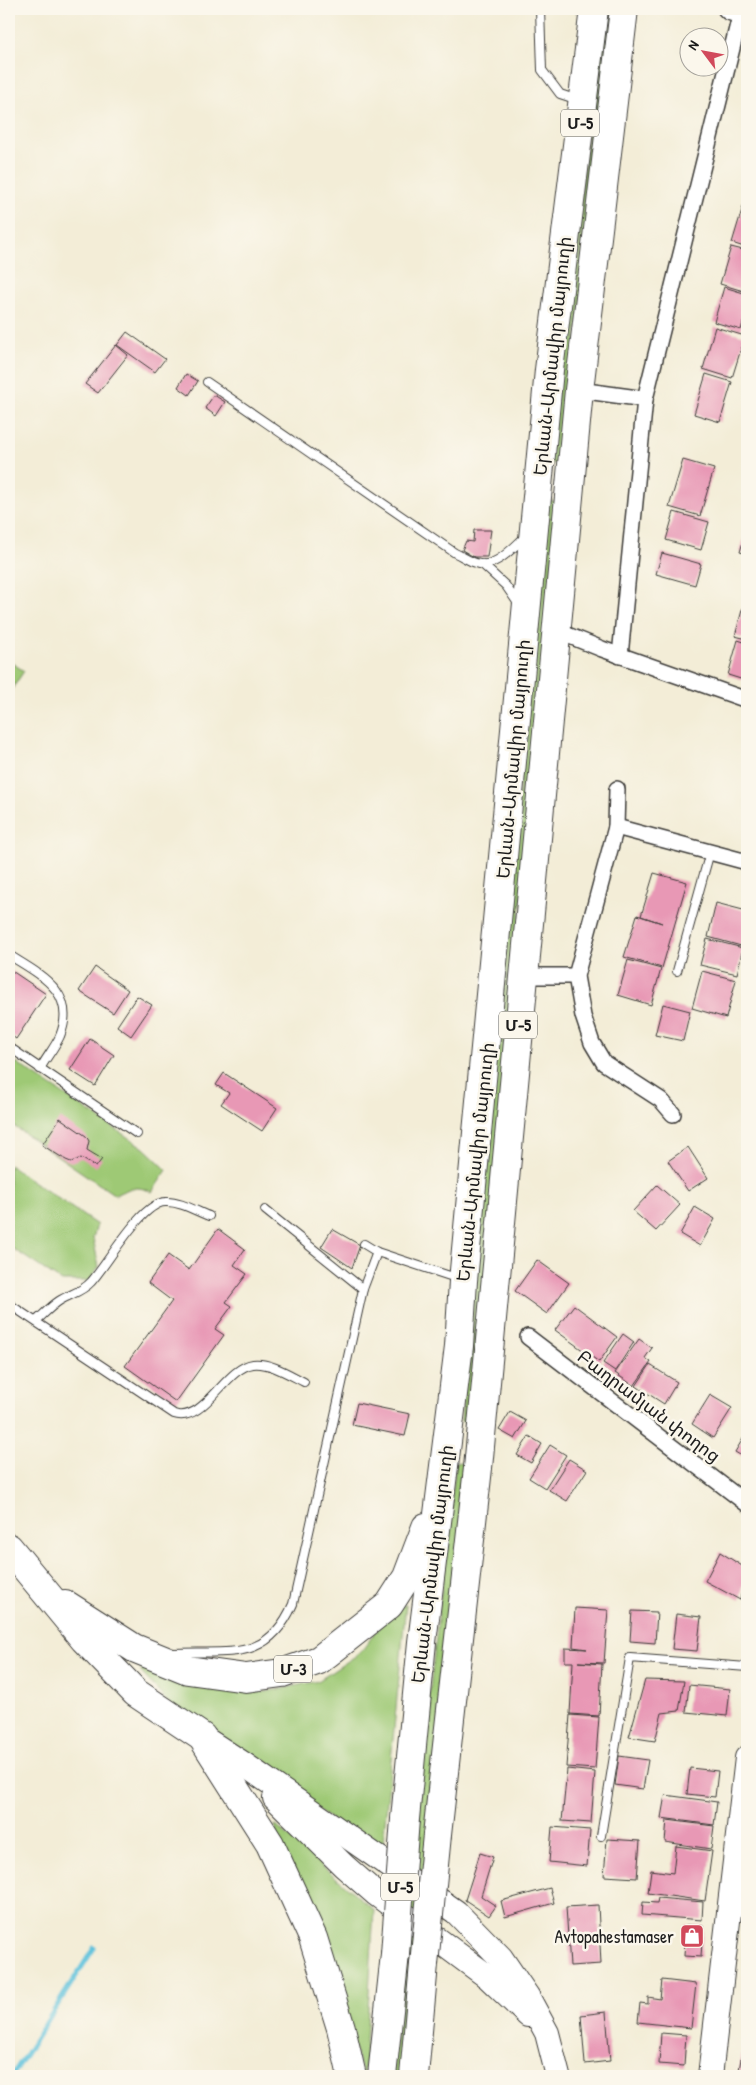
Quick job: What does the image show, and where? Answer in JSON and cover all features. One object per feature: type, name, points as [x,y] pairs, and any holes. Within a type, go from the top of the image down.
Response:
[{"type":"highway","name":"Երևան-Արմավիր մայրուղի","points":[[382,2076],[395,1954],[405,1819],[422,1642],[458,1346],[549,370],[594,9]]},
{"type":"highway","name":"Երևան-Արմավիր մայրուղի","points":[[414,2076],[437,1835],[478,1468],[555,630],[579,390],[624,9]]},
{"type":"highway","points":[[538,480],[570,484]]},
{"type":"highway","points":[[445,1456],[448,1450],[453,1447],[469,1449],[478,1468]]},
{"type":"highway","name":"Մ-3","points":[[41,1588],[134,1648],[188,1670],[246,1678],[282,1673],[319,1660],[389,1605],[407,1577],[427,1522],[445,1456]]},
{"type":"highway","name":"Մ-3","points":[[9,1548],[84,1639],[136,1693],[202,1737]]},
{"type":"highway","points":[[202,1737],[270,1844],[313,1938],[341,2028],[352,2076]]},
{"type":"main road","points":[[202,1737],[456,1912],[501,1958],[527,1996],[547,2034],[558,2076]]},
{"type":"main road","points":[[710,2076],[747,1758]]},
{"type":"main road","points":[[245,1765],[304,1829],[344,1866],[375,1892],[488,1977],[547,2034]]},
{"type":"street","points":[[620,656],[645,399],[744,17],[728,12],[725,9]]},
{"type":"street","points":[[579,390],[645,399]]},
{"type":"street","points":[[555,630],[620,656],[747,700]]},
{"type":"street","points":[[617,789],[616,827],[576,976],[583,1016],[592,1043],[604,1063],[661,1100],[673,1114]]},
{"type":"street","points":[[616,827],[747,862]]},
{"type":"street","points":[[523,976],[576,976]]},
{"type":"street","name":"Բաղրամյան փողոց","points":[[528,1338],[747,1504]]},
{"type":"lane","points":[[540,9],[542,70],[560,94],[582,102]]},
{"type":"lane","points":[[207,382],[455,553],[482,564],[506,586],[525,614]]},
{"type":"lane","points":[[482,564],[500,559],[535,528]]},
{"type":"lane","points":[[677,971],[710,852]]},
{"type":"lane","points":[[9,955],[50,980],[60,994],[65,1015],[60,1036],[40,1069]]},
{"type":"lane","points":[[9,1047],[136,1134]]},
{"type":"lane","points":[[36,1322],[59,1301],[76,1294],[91,1283],[125,1234],[150,1210],[163,1202],[172,1202],[209,1216]]},
{"type":"lane","points":[[265,1210],[363,1289]]},
{"type":"lane","points":[[364,1244],[377,1252],[463,1281]]},
{"type":"lane","points":[[134,1648],[166,1654],[195,1652],[222,1654],[252,1647],[264,1642],[277,1632],[285,1621],[293,1604],[363,1289],[377,1252]]},
{"type":"lane","points":[[9,1304],[174,1414],[183,1417],[193,1413],[240,1370],[253,1364],[270,1366],[304,1382]]},
{"type":"lane","points":[[601,1836],[630,1658],[747,1667]]},
{"type":"green space","points":[[603,9],[615,9],[561,464],[549,463]]},
{"type":"green space","points":[[546,500],[558,502],[473,1424],[461,1421]]},
{"type":"green space","points":[[9,661],[24,671],[9,694]]},
{"type":"green space","points":[[9,1058],[144,1148],[167,1170],[152,1192],[133,1188],[115,1195],[9,1123]]},
{"type":"green space","points":[[9,1165],[97,1225],[93,1238],[99,1267],[89,1281],[61,1281],[9,1246]]},
{"type":"green space","points":[[456,1462],[468,1463],[407,2076],[392,2076],[417,1803]]},
{"type":"green space","points":[[406,1604],[382,1854],[178,1714],[140,1671],[144,1667],[211,1690],[265,1692],[318,1681],[360,1653],[388,1615]]},
{"type":"green space","points":[[275,1825],[374,1910],[364,2076],[280,1849]]},
{"type":"building","points":[[747,193],[747,248],[732,243]]},
{"type":"building","points":[[731,247],[747,251],[747,292],[720,284]]},
{"type":"building","points":[[724,287],[747,294],[747,309],[741,330],[714,322]]},
{"type":"building","points":[[715,327],[745,336],[732,378],[703,369]]},
{"type":"building","points":[[127,332],[165,359],[155,372],[117,345]]},
{"type":"building","points":[[116,345],[128,355],[98,393],[85,384]]},
{"type":"building","points":[[186,374],[198,381],[189,395],[178,387]]},
{"type":"building","points":[[706,374],[732,382],[720,422],[694,414]]},
{"type":"building","points":[[214,395],[225,402],[216,416],[205,408]]},
{"type":"building","points":[[683,460],[714,469],[700,516],[669,507]]},
{"type":"building","points":[[674,512],[709,522],[701,550],[666,540]]},
{"type":"building","points":[[747,528],[747,554],[740,552]]},
{"type":"building","points":[[474,530],[491,530],[487,557],[474,557],[462,550],[466,541],[473,542]]},
{"type":"building","points":[[662,553],[701,564],[695,585],[656,574]]},
{"type":"building","points":[[745,599],[747,600],[747,639],[735,636]]},
{"type":"building","points":[[738,640],[747,643],[747,681],[728,675]]},
{"type":"building","points":[[654,873],[687,882],[662,968],[624,957],[637,915],[662,923],[641,916]]},
{"type":"building","points":[[716,903],[747,911],[745,947],[708,937]]},
{"type":"building","points":[[707,939],[743,948],[737,974],[700,965]]},
{"type":"building","points":[[628,960],[661,969],[651,1005],[618,995]]},
{"type":"building","points":[[95,967],[128,990],[113,1013],[79,991]]},
{"type":"building","points":[[9,969],[46,994],[16,1039],[9,1034]]},
{"type":"building","points":[[702,971],[736,980],[726,1018],[692,1008]]},
{"type":"building","points":[[137,996],[152,1005],[131,1036],[117,1026]]},
{"type":"building","points":[[663,1004],[690,1011],[683,1041],[655,1035]]},
{"type":"building","points":[[90,1039],[114,1055],[95,1086],[70,1070]]},
{"type":"building","points":[[224,1073],[277,1108],[262,1131],[221,1104],[229,1093],[216,1085]]},
{"type":"building","points":[[60,1118],[86,1136],[89,1141],[87,1150],[102,1159],[96,1167],[81,1158],[71,1162],[66,1160],[42,1145]]},
{"type":"building","points":[[688,1147],[708,1178],[688,1191],[668,1161]]},
{"type":"building","points":[[657,1185],[680,1205],[656,1231],[633,1211]]},
{"type":"building","points":[[695,1207],[715,1219],[700,1246],[680,1234]]},
{"type":"building","points":[[218,1229],[245,1249],[234,1265],[247,1274],[226,1302],[232,1306],[215,1329],[224,1335],[176,1402],[125,1366],[172,1301],[148,1283],[168,1255],[189,1270]]},
{"type":"building","points":[[332,1229],[360,1245],[352,1268],[321,1247]]},
{"type":"building","points":[[537,1260],[569,1283],[547,1314],[515,1291]]},
{"type":"building","points":[[574,1305],[617,1337],[599,1362],[555,1330]]},
{"type":"building","points":[[623,1334],[634,1342],[615,1371],[603,1363]]},
{"type":"building","points":[[639,1339],[652,1348],[645,1358],[651,1362],[634,1386],[615,1373]]},
{"type":"building","points":[[650,1365],[677,1382],[664,1404],[636,1386]]},
{"type":"building","points":[[710,1395],[732,1408],[713,1438],[692,1424]]},
{"type":"building","points":[[357,1403],[410,1414],[405,1436],[352,1425]]},
{"type":"building","points":[[510,1412],[526,1421],[515,1439],[499,1430]]},
{"type":"building","points":[[747,1432],[747,1459],[735,1452]]},
{"type":"building","points":[[529,1436],[542,1444],[531,1463],[517,1455]]},
{"type":"building","points":[[550,1445],[566,1455],[545,1488],[529,1478]]},
{"type":"building","points":[[569,1459],[587,1470],[567,1501],[549,1490]]},
{"type":"building","points":[[720,1552],[747,1569],[740,1600],[705,1581]]},
{"type":"building","points":[[575,1608],[608,1610],[604,1663],[578,1662],[602,1664],[599,1716],[570,1714],[573,1662],[565,1662],[565,1648],[587,1649],[573,1647]]},
{"type":"building","points":[[632,1611],[657,1612],[655,1643],[630,1641]]},
{"type":"building","points":[[676,1614],[701,1617],[697,1651],[672,1649]]},
{"type":"building","points":[[645,1680],[684,1681],[679,1711],[662,1713],[655,1741],[629,1737]]},
{"type":"building","points":[[689,1685],[730,1689],[727,1716],[686,1712]]},
{"type":"building","points":[[570,1715],[599,1717],[595,1769],[566,1767]]},
{"type":"building","points":[[619,1756],[648,1760],[643,1789],[615,1785]]},
{"type":"building","points":[[690,1768],[718,1771],[715,1797],[687,1794]]},
{"type":"building","points":[[567,1769],[595,1772],[591,1823],[562,1821]]},
{"type":"building","points":[[665,1795],[717,1802],[714,1825],[661,1818]]},
{"type":"building","points":[[667,1820],[714,1826],[711,1849],[665,1842]]},
{"type":"building","points":[[552,1827],[590,1830],[587,1866],[549,1862]]},
{"type":"building","points":[[607,1839],[640,1841],[637,1878],[604,1876]]},
{"type":"building","points":[[676,1846],[712,1851],[705,1901],[648,1893],[651,1870],[673,1873]]},
{"type":"building","points":[[480,1853],[493,1857],[481,1896],[496,1906],[489,1916],[465,1900]]},
{"type":"building","points":[[550,1888],[554,1903],[505,1917],[501,1901]]},
{"type":"building","points":[[658,1898],[703,1902],[702,1920],[642,1915],[643,1902],[657,1903]]},
{"type":"building","points":[[598,1905],[601,1964],[570,1966],[566,1907]]},
{"type":"building","points":[[686,1925],[703,1926],[701,1957],[684,1956]]},
{"type":"building","points":[[662,1980],[696,1984],[691,2028],[638,2022],[640,2003],[648,2004],[648,1997],[660,1999]]},
{"type":"building","points":[[606,2012],[610,2061],[585,2064],[581,2015]]},
{"type":"building","points":[[746,2021],[747,2076],[738,2076],[742,2053]]},
{"type":"building","points":[[661,2033],[686,2035],[684,2066],[659,2064]]},
{"type":"waterway","points":[[12,2076],[94,1948]]},
{"type":"place","name":"Avtopahestamaser","points":[[692,1936]]}]
